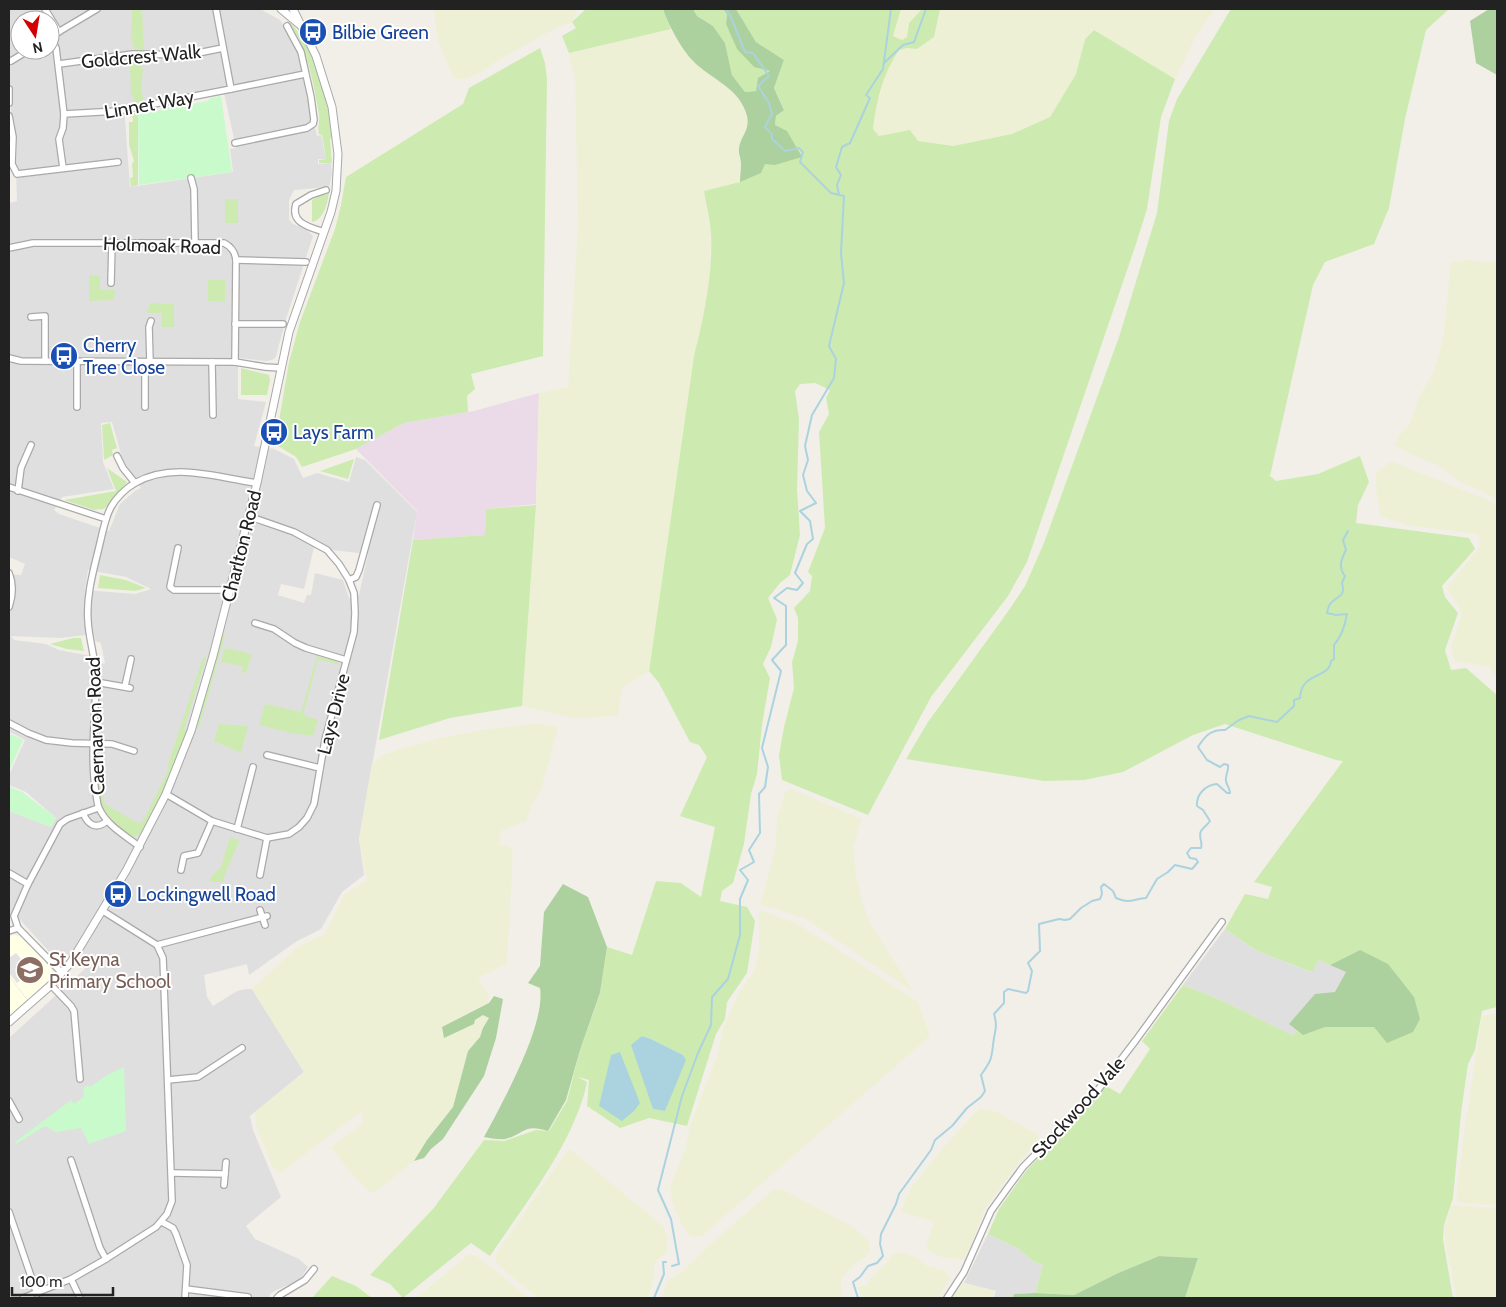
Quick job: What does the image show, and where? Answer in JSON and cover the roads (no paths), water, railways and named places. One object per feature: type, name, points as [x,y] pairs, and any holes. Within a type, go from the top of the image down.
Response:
[{"type":"street","points":[[60,31],[97,9]]},
{"type":"street","points":[[216,9],[231,88]]},
{"type":"street","name":"Charlton Road","points":[[281,9],[301,26]]},
{"type":"street","name":"Charlton Road","points":[[9,1022],[51,985],[78,953],[103,911],[140,846],[166,794],[188,739],[202,696],[257,484],[281,368],[297,307],[324,232],[336,191],[338,154],[328,91],[316,56],[293,9]]},
{"type":"street","points":[[235,143],[311,127],[314,120],[311,97],[301,52],[287,26]]},
{"type":"street","name":"Goldcrest Walk","points":[[59,64],[133,54],[188,55],[223,48]]},
{"type":"street","points":[[58,60],[64,114],[63,128],[59,139],[63,168]]},
{"type":"street","name":"Linnet Way","points":[[64,114],[127,110],[305,74]]},
{"type":"street","points":[[9,89],[9,103]]},
{"type":"street","points":[[9,116],[13,137],[12,164],[18,174],[118,162]]},
{"type":"street","points":[[191,178],[194,189],[195,243]]},
{"type":"street","points":[[324,232],[297,221],[294,209],[296,204],[307,197],[326,190]]},
{"type":"street","points":[[111,283],[112,242]]},
{"type":"street","name":"Holmoak Road","points":[[9,248],[33,243],[112,242],[195,243],[224,244],[229,246],[233,250],[236,260],[235,362]]},
{"type":"street","points":[[236,260],[306,262]]},
{"type":"street","points":[[31,317],[45,316],[45,361]]},
{"type":"street","points":[[144,407],[150,321]]},
{"type":"street","points":[[235,324],[283,324]]},
{"type":"street","points":[[9,358],[21,362],[235,362],[281,368]]},
{"type":"street","points":[[77,361],[77,407]]},
{"type":"street","points":[[212,362],[213,415]]},
{"type":"street","points":[[18,491],[21,468],[30,445]]},
{"type":"street","points":[[117,456],[123,468],[135,483]]},
{"type":"street","name":"Caernarvon Road","points":[[98,808],[94,785],[96,665],[88,629],[87,605],[89,588],[106,519],[116,500],[135,483],[167,472],[206,474],[257,484]]},
{"type":"street","points":[[9,488],[106,519]]},
{"type":"street","points":[[349,580],[356,577],[359,570],[377,505]]},
{"type":"street","name":"Lays Drive","points":[[166,794],[212,821],[267,838],[289,834],[299,827],[307,818],[314,804],[325,740],[354,632],[354,593],[349,580],[339,564],[326,550],[294,532],[248,516]]},
{"type":"street","points":[[178,548],[170,587],[174,590],[230,590]]},
{"type":"street","points":[[9,573],[12,579],[13,590],[9,607]]},
{"type":"street","name":"Lays Drive","points":[[255,623],[274,629],[306,648],[346,660]]},
{"type":"street","points":[[96,682],[127,687],[131,659]]},
{"type":"street","points":[[9,723],[46,740],[112,744],[134,751]]},
{"type":"street","name":"Lays Drive","points":[[267,756],[280,762],[320,768]]},
{"type":"street","points":[[237,829],[253,767]]},
{"type":"street","points":[[62,972],[18,928],[14,916],[28,884],[60,824],[66,819],[98,808],[107,821],[140,846]]},
{"type":"street","points":[[83,813],[89,824],[93,826],[100,826],[107,821]]},
{"type":"street","points":[[181,870],[184,856],[198,853],[212,821]]},
{"type":"street","points":[[260,875],[267,838]]},
{"type":"street","points":[[9,873],[28,884]]},
{"type":"street","points":[[260,910],[265,917],[265,925]]},
{"type":"street","points":[[23,1298],[37,1294],[106,1259],[162,1222],[168,1214],[172,1201],[163,958],[157,945],[103,911]]},
{"type":"street","points":[[157,945],[265,917]]},
{"type":"street","name":"Stockwood Vale","points":[[947,1298],[964,1272],[991,1211],[1009,1186],[1024,1167],[1094,1095],[1222,922]]},
{"type":"street","points":[[9,931],[18,928]]},
{"type":"street","points":[[51,985],[74,1011],[80,1079]]},
{"type":"street","points":[[168,1080],[198,1077],[242,1048]]},
{"type":"street","points":[[9,1101],[19,1119]]},
{"type":"street","points":[[71,1160],[100,1248],[106,1259]]},
{"type":"street","points":[[224,1185],[226,1162]]},
{"type":"street","points":[[172,1173],[225,1174]]},
{"type":"street","points":[[9,1212],[37,1294]]},
{"type":"street","points":[[162,1222],[173,1228],[188,1268],[185,1298]]},
{"type":"street","points":[[277,1298],[305,1280],[314,1269]]},
{"type":"street","points":[[71,1278],[80,1298]]},
{"type":"street","points":[[186,1289],[248,1297]]},
{"type":"water","points":[[642,1036],[683,1055],[686,1060],[665,1111],[653,1109],[631,1045]]},
{"type":"water","points":[[620,1052],[640,1103],[622,1121],[599,1106],[611,1055]]},
{"type":"waterway","points":[[672,1266],[679,1264],[671,1219],[658,1190],[682,1096],[711,1025],[712,997],[728,979],[740,935],[740,899],[748,880],[740,870],[754,862],[749,850],[760,833],[759,794],[765,787],[768,767],[762,748],[781,671],[772,660],[786,645],[786,606],[774,598],[787,588],[797,590],[803,583],[795,573],[807,544],[813,539],[810,521],[800,511],[816,503],[807,491],[803,475],[808,460],[805,446],[812,415],[834,378],[836,359],[829,346],[844,283],[841,253],[844,196],[831,193],[800,162],[803,152],[799,148],[785,151],[772,139],[772,134],[765,127],[772,114],[769,103],[758,86],[769,76],[753,53],[745,52],[726,9]]},
{"type":"waterway","points":[[839,195],[837,185],[841,175],[836,167],[842,147],[850,143],[870,98],[866,95],[883,69],[891,9]]},
{"type":"waterway","points":[[884,63],[903,45],[914,42],[926,9]]},
{"type":"waterway","points":[[858,1298],[853,1282],[860,1277],[868,1266],[877,1263],[883,1256],[880,1244],[881,1234],[899,1194],[931,1150],[935,1140],[952,1126],[985,1091],[981,1075],[991,1057],[996,1026],[994,1014],[1004,1003],[1004,992],[1008,989],[1026,993],[1028,991],[1032,971],[1028,963],[1040,951],[1039,924],[1059,919],[1070,919],[1081,908],[1092,901],[1100,899],[1102,894],[1101,887],[1104,884],[1113,891],[1116,898],[1131,901],[1146,898],[1157,879],[1175,865],[1192,869],[1198,862],[1196,859],[1190,858],[1187,853],[1191,848],[1201,848],[1200,833],[1210,821],[1203,810],[1197,806],[1198,798],[1205,788],[1217,784],[1227,793],[1230,793],[1226,783],[1228,765],[1224,764],[1220,767],[1207,760],[1198,747],[1212,732],[1225,730],[1239,720],[1249,716],[1277,722],[1294,706],[1294,700],[1300,698],[1305,684],[1329,667],[1334,659],[1334,645],[1343,631],[1347,614],[1336,615],[1327,613],[1330,604],[1343,591],[1342,583],[1345,576],[1341,563],[1346,550],[1343,540],[1348,531]]},
{"type":"waterway","points":[[654,1298],[664,1274],[663,1262],[666,1262]]},
{"type":"place","name":"Bilbie Green","points":[[313,32]]},
{"type":"place","name":"Cherry Tree Close","points":[[64,356]]},
{"type":"place","name":"Lays Farm","points":[[274,432]]},
{"type":"place","name":"Lockingwell Road","points":[[118,894]]},
{"type":"place","name":"St Keyna Primary School","points":[[30,970]]}]
